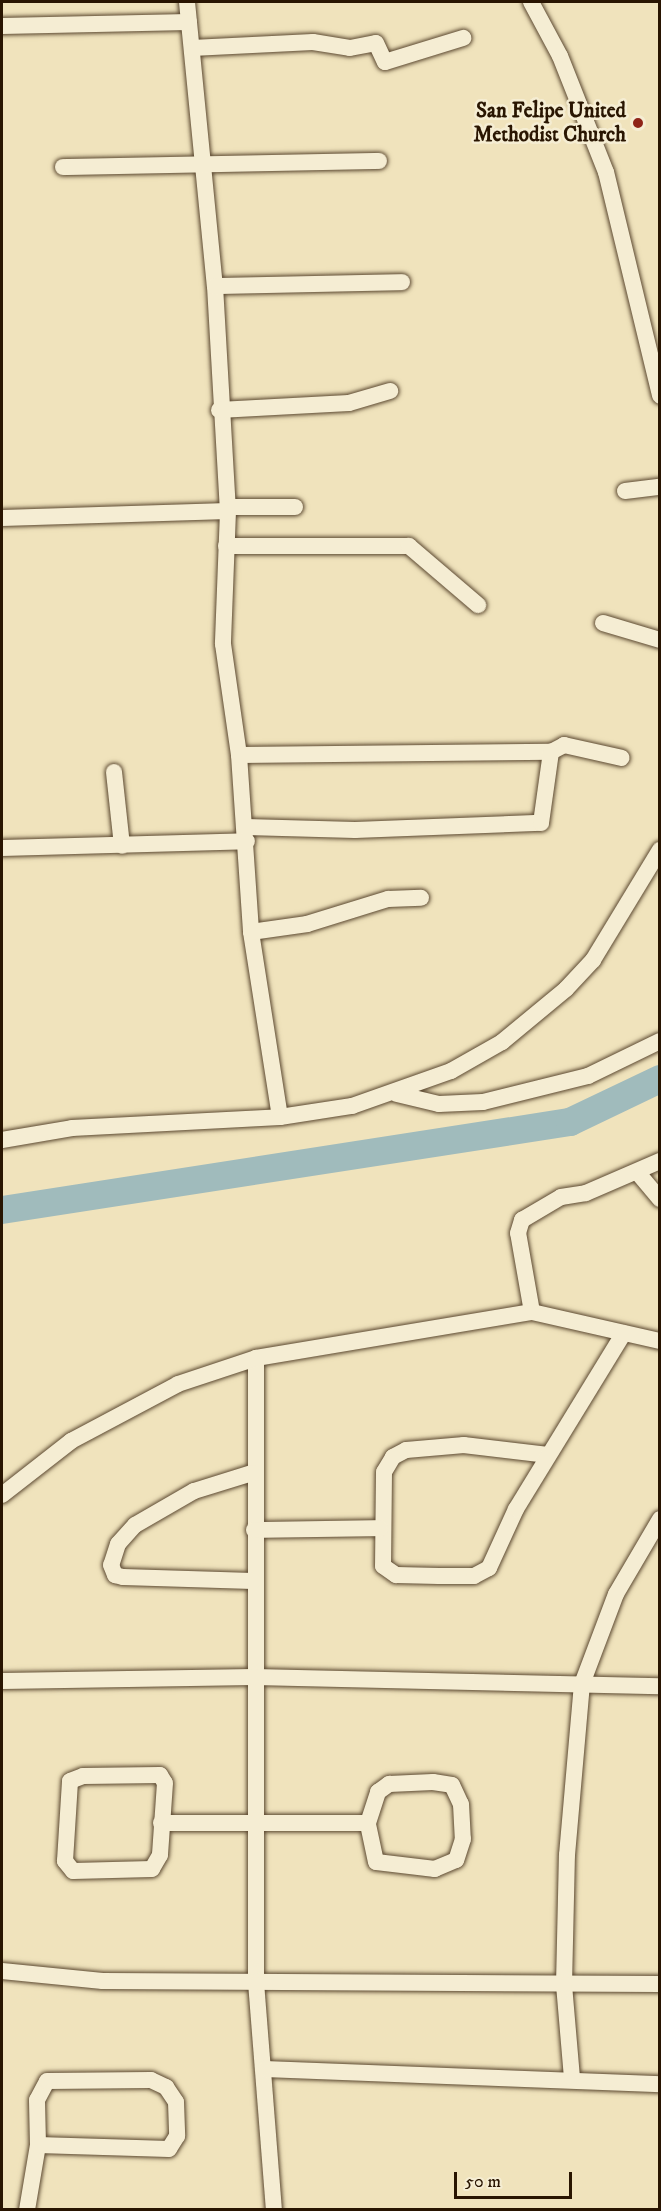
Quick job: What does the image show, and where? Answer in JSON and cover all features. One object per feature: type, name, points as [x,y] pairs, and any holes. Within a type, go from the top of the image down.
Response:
[{"type":"street","points":[[187,2],[205,166],[215,286],[219,410],[228,509],[223,644],[239,755],[251,932],[280,1117]]},
{"type":"street","points":[[531,2],[560,56],[606,172],[659,392]]},
{"type":"street","points":[[2,26],[189,22]]},
{"type":"street","points":[[192,48],[313,42],[350,48],[376,42],[385,62],[463,38]]},
{"type":"street","points":[[63,166],[205,166],[379,161]]},
{"type":"street","points":[[215,286],[402,282]]},
{"type":"street","points":[[219,410],[349,404],[390,391]]},
{"type":"street","points":[[625,490],[660,487]]},
{"type":"street","points":[[2,518],[295,507]]},
{"type":"street","points":[[226,546],[409,546],[478,605]]},
{"type":"street","points":[[603,623],[660,640]]},
{"type":"street","points":[[239,755],[551,752],[564,745],[622,758]]},
{"type":"street","points":[[2,848],[122,846],[246,834],[541,824],[551,752]]},
{"type":"street","points":[[114,772],[122,846]]},
{"type":"street","points":[[2,1140],[72,1128],[280,1117],[397,1094],[502,1042],[566,989],[593,960],[660,850]]},
{"type":"street","points":[[251,932],[307,924],[388,899],[421,898]]},
{"type":"street","points":[[397,1094],[439,1104],[483,1102],[588,1076],[660,1041]]},
{"type":"street","points":[[532,1312],[518,1233],[522,1220],[561,1197],[638,1173],[660,1161]]},
{"type":"street","points":[[638,1173],[660,1199]]},
{"type":"street","points":[[2,1495],[71,1441],[178,1384],[256,1358],[532,1312],[660,1341]]},
{"type":"street","points":[[548,1455],[464,1445],[406,1450],[393,1457],[384,1472],[380,1528],[383,1566],[396,1575],[474,1576],[489,1568],[548,1455],[624,1333]]},
{"type":"street","points":[[256,1358],[252,1473],[254,1677],[260,1823],[256,1982],[266,2069],[274,2210]]},
{"type":"street","points":[[252,1473],[194,1491],[143,1520],[117,1544],[111,1565],[115,1575],[123,1577],[253,1581]]},
{"type":"street","points":[[572,2078],[564,1985],[567,1856],[582,1684],[616,1594],[660,1519]]},
{"type":"street","points":[[254,1530],[380,1528]]},
{"type":"street","points":[[2,1681],[254,1677],[660,1686]]},
{"type":"street","points":[[160,1775],[165,1783],[161,1823],[160,1855],[152,1869],[73,1871],[64,1861],[70,1781],[83,1776],[160,1775]]},
{"type":"street","points":[[389,1784],[452,1785],[462,1804],[463,1839],[456,1860],[446,1868],[385,1866],[376,1862],[368,1823],[378,1792],[389,1784]]},
{"type":"street","points":[[161,1823],[368,1823]]},
{"type":"street","points":[[2,1971],[103,1981],[660,1984]]},
{"type":"street","points":[[266,2069],[572,2078],[660,2084]]},
{"type":"street","points":[[27,2210],[38,2145],[37,2100],[47,2080],[151,2080],[166,2087],[176,2102],[177,2136],[169,2149],[38,2145]]},
{"type":"waterway","points":[[2,1210],[570,1122],[660,1079]]},
{"type":"place","name":"San Felipe United Methodist Church","points":[[638,123]]}]
